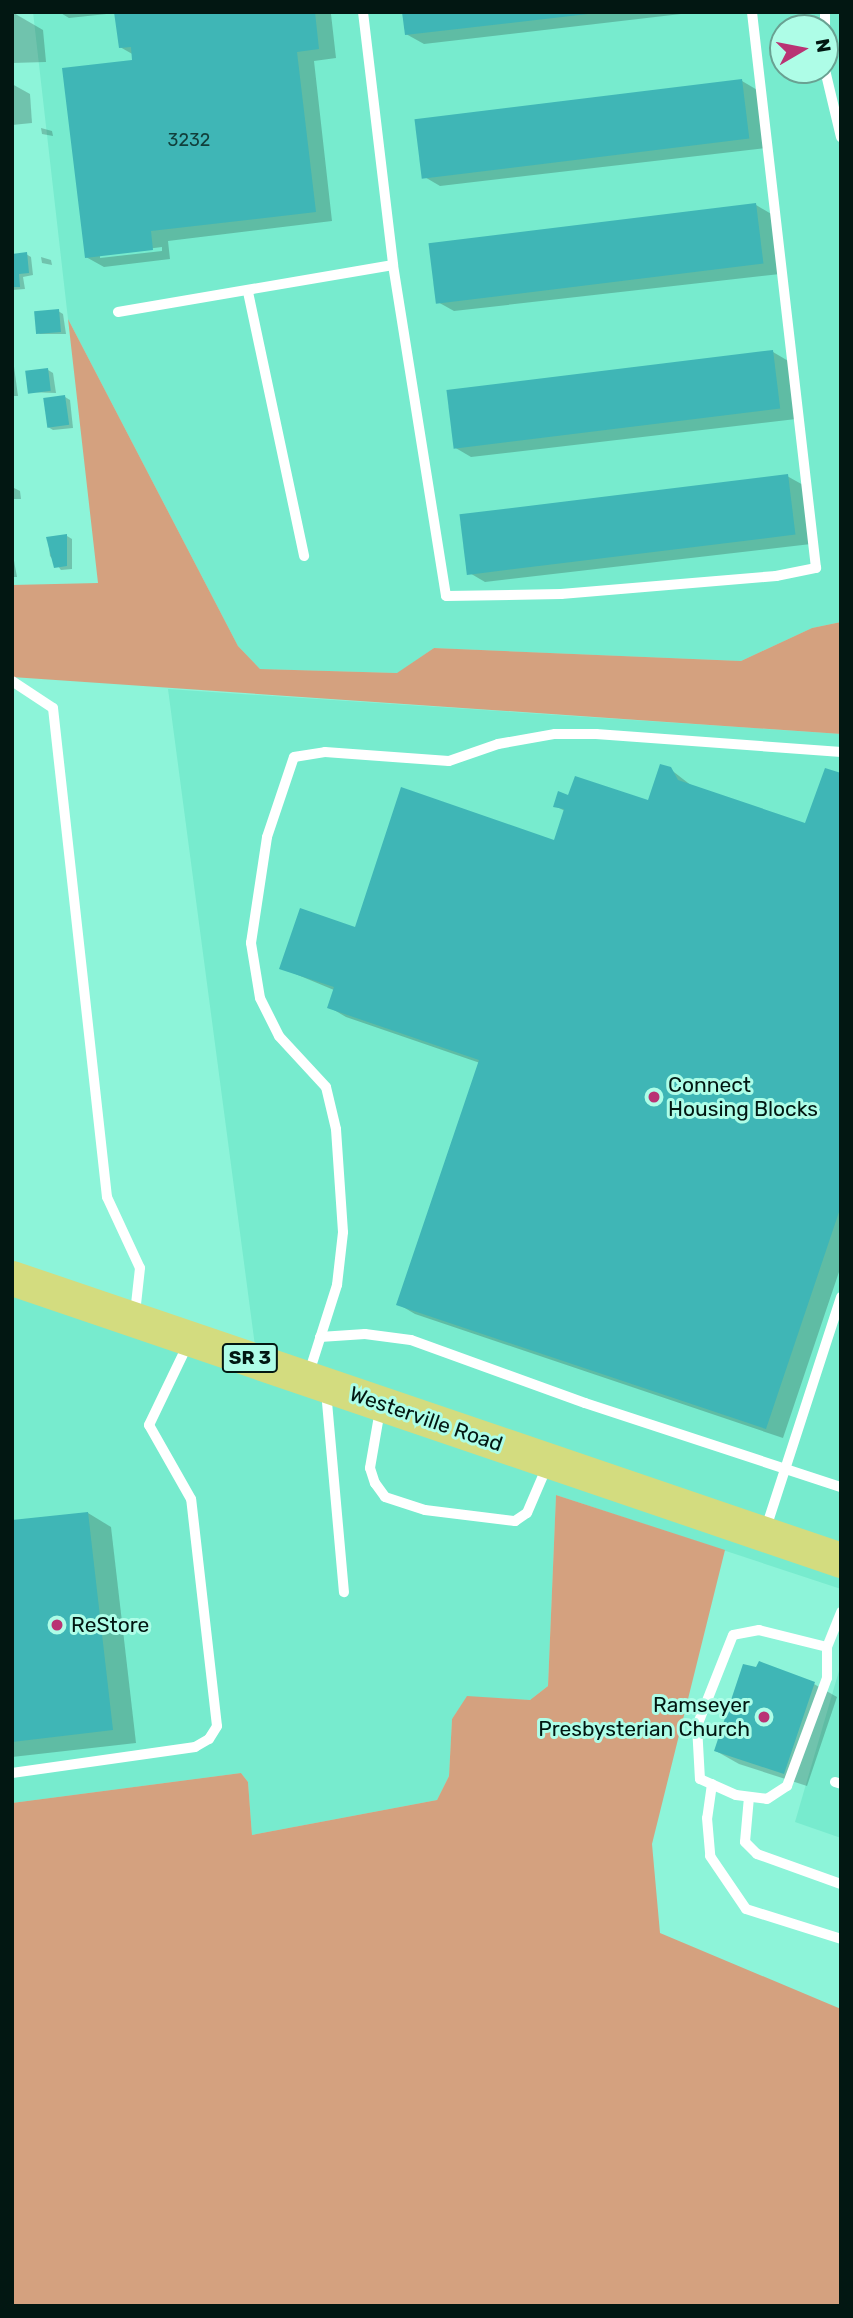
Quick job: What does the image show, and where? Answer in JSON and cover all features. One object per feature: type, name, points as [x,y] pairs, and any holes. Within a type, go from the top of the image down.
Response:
[{"type":"main road","name":"Westerville Road","points":[[12,1278],[841,1560]]},
{"type":"lane","points":[[363,12],[393,265],[446,596],[561,594],[776,576],[816,568],[752,12]]},
{"type":"lane","points":[[828,84],[841,137]]},
{"type":"lane","points":[[118,312],[248,292],[393,265]]},
{"type":"lane","points":[[248,292],[304,556]]},
{"type":"lane","points":[[12,681],[52,708],[107,1196],[140,1268],[134,1319]]},
{"type":"lane","points":[[344,1592],[317,1381],[320,1337],[337,1285],[343,1232],[336,1129],[326,1087],[279,1036],[260,998],[251,943],[267,837],[294,757],[325,752],[449,761],[498,744],[555,734],[596,734],[841,752]]},
{"type":"lane","points":[[764,1534],[841,1297]]},
{"type":"lane","points":[[320,1337],[365,1334],[411,1340],[841,1487]]},
{"type":"lane","points":[[12,1773],[195,1747],[209,1739],[217,1726],[191,1499],[149,1424],[191,1338]]},
{"type":"lane","points":[[381,1403],[370,1468],[375,1483],[386,1497],[425,1510],[515,1521],[527,1513],[549,1461]]},
{"type":"lane","points":[[827,1647],[760,1630],[733,1635],[697,1726],[700,1779],[750,1797],[768,1799],[787,1786],[827,1678],[827,1647],[841,1612]]},
{"type":"lane","points":[[712,1784],[707,1818],[710,1856],[746,1909],[841,1939]]},
{"type":"lane","points":[[750,1797],[745,1842],[757,1854],[841,1884]]},
{"type":"shaded area","points":[[33,12],[841,12],[841,622],[812,628],[741,661],[434,648],[398,673],[260,669],[238,646],[68,319]]},
{"type":"shaded area","points":[[68,319],[238,646],[260,669],[397,673],[434,648],[741,661],[812,628],[841,622],[841,734],[12,677],[12,585],[98,583]]},
{"type":"shaded area","points":[[168,689],[841,734],[841,1589],[556,1495],[548,1686],[530,1700],[467,1697],[452,1719],[449,1776],[437,1800],[252,1835],[248,1782],[241,1773],[12,1803],[12,1279],[257,1361]]},
{"type":"shaded area","points":[[556,1495],[725,1550],[652,1844],[660,1933],[841,2009],[841,2306],[12,2306],[12,1803],[241,1773],[248,1782],[252,1835],[437,1800],[449,1776],[452,1719],[467,1696],[530,1700],[548,1686]]},
{"type":"shaded area","points":[[841,1664],[841,1838],[795,1822]]},
{"type":"building","points":[[114,12],[315,12],[319,49],[297,52],[316,212],[151,231],[153,250],[85,258],[62,68],[132,60],[131,47],[119,48]]},
{"type":"building","points":[[402,12],[588,12],[588,14],[405,35]]},
{"type":"building","points":[[742,79],[749,139],[422,179],[414,119]]},
{"type":"building","points":[[756,203],[763,264],[436,304],[428,243]]},
{"type":"building","points":[[27,252],[29,273],[19,274],[20,287],[12,287],[12,254]]},
{"type":"building","points":[[59,309],[61,332],[36,334],[34,311]]},
{"type":"building","points":[[773,350],[780,409],[454,449],[446,390]]},
{"type":"building","points":[[48,368],[51,391],[28,394],[25,371]]},
{"type":"building","points":[[65,395],[69,425],[47,428],[43,398]]},
{"type":"building","points":[[788,474],[795,535],[467,575],[459,514]]},
{"type":"building","points":[[67,534],[67,566],[54,568],[46,537]]},
{"type":"building","name":"Connect Housing Blocks","points":[[660,764],[671,767],[678,780],[805,823],[825,768],[841,773],[841,1206],[766,1429],[396,1305],[479,1060],[327,1008],[334,987],[279,969],[300,908],[355,927],[401,787],[554,840],[564,809],[553,807],[558,791],[568,795],[575,776],[648,800]]},
{"type":"building","name":"ReStore","points":[[88,1512],[113,1730],[12,1742],[12,1520]]},
{"type":"building","name":"Ramseyer Presbysterian Church","points":[[759,1661],[815,1682],[784,1774],[714,1751],[743,1664],[756,1667]]},
{"type":"place","name":"Connect Housing Blocks","points":[[654,1097]]},
{"type":"place","name":"ReStore","points":[[57,1625]]},
{"type":"place","name":"Ramseyer Presbysterian Church","points":[[764,1717]]}]
